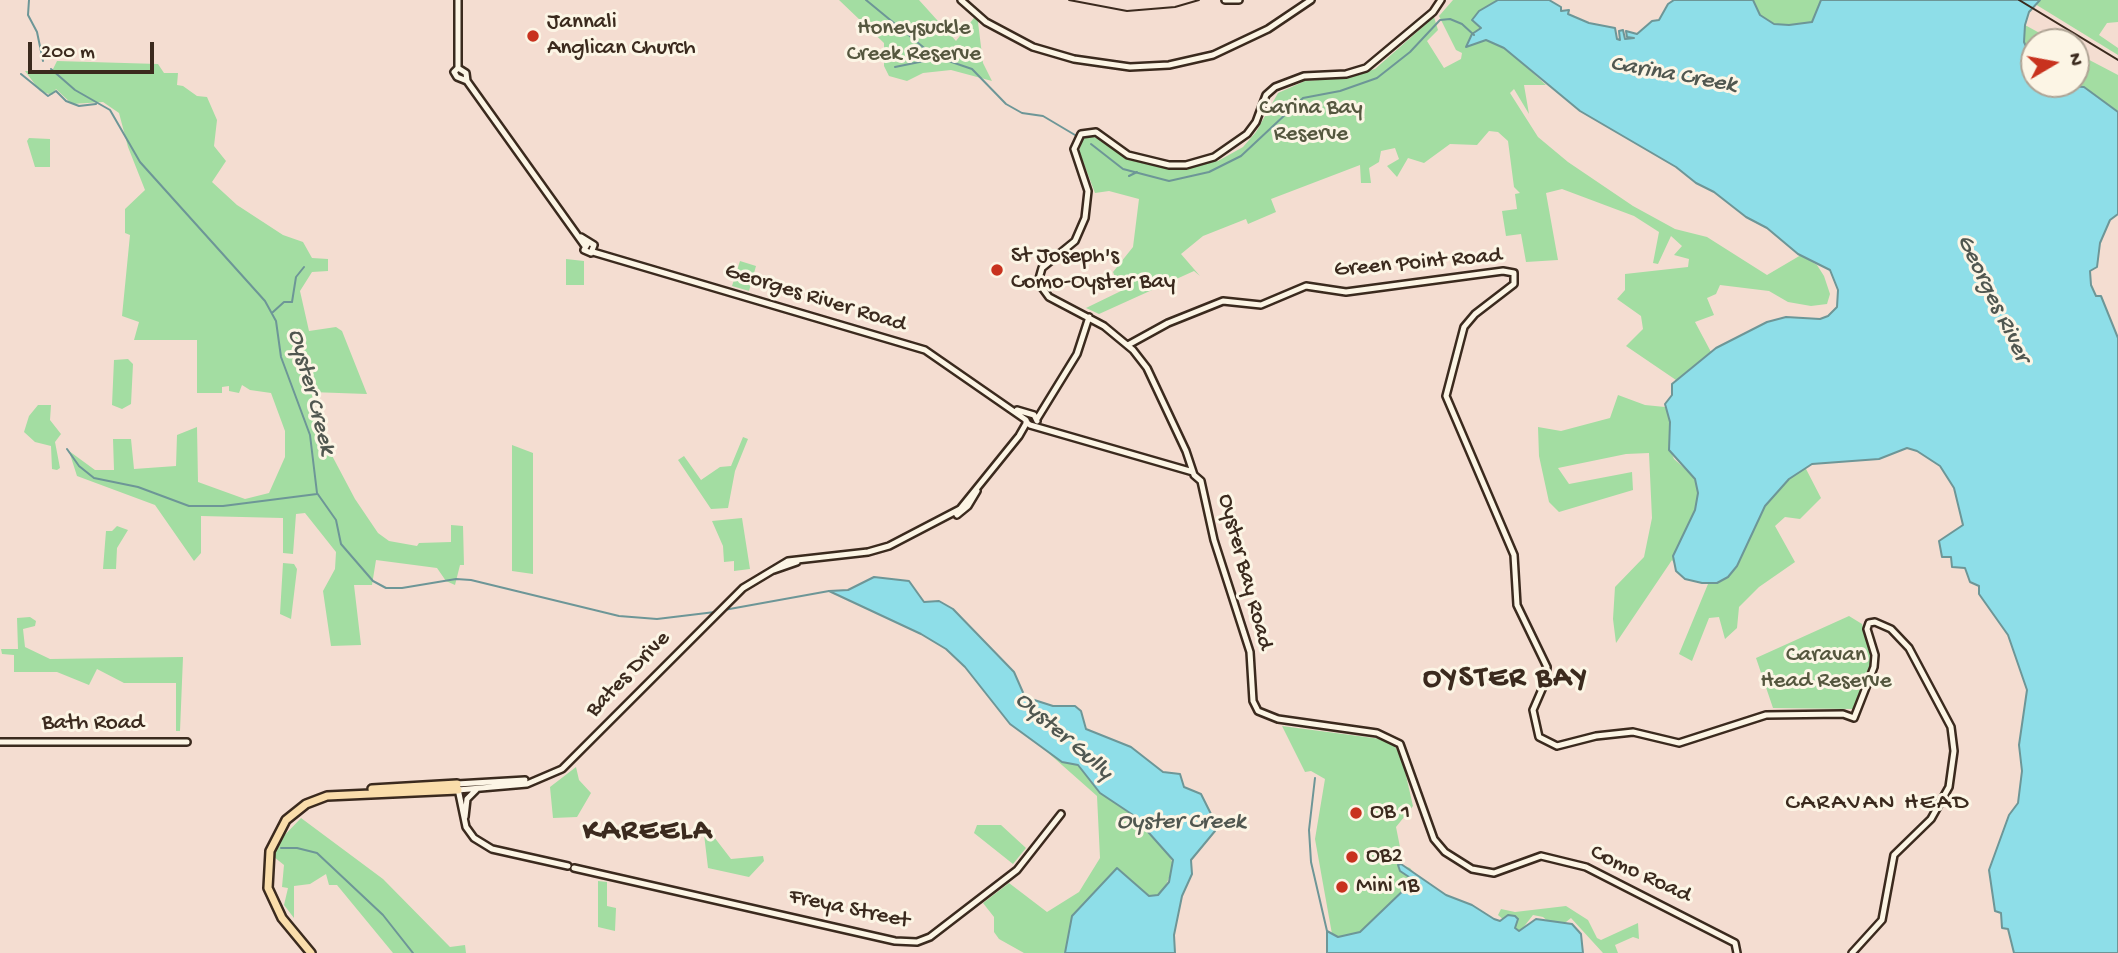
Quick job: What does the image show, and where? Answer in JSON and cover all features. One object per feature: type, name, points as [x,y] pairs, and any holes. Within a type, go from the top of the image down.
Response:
[{"type":"main road","name":"Bates Drive","points":[[311,953],[282,918],[271,899],[267,881],[271,846],[282,825],[297,810],[327,796],[458,787]]},
{"type":"street","name":"Georges River Road","points":[[458,0],[458,68],[454,72],[457,77],[467,81],[586,244],[587,253],[594,250],[925,350],[1032,420],[1053,429],[1195,471]]},
{"type":"street","points":[[961,0],[986,22],[1033,47],[1074,59],[1130,67],[1169,65],[1213,55],[1268,29],[1311,0]]},
{"type":"street","points":[[1225,0],[1239,0]]},
{"type":"street","name":"Oyster Bay Road","points":[[1263,715],[1254,704],[1250,652],[1214,540],[1199,477],[1201,474],[1195,471],[1147,368],[1128,345],[1090,317],[1049,298],[1038,282],[1042,268],[1070,245],[1083,226],[1089,195],[1074,149],[1078,137],[1085,132],[1100,134],[1133,157],[1169,165],[1186,165],[1214,157],[1247,134],[1256,122],[1266,95],[1275,88],[1304,76],[1361,71],[1378,61],[1433,12],[1441,0]]},
{"type":"street","name":"Green Point Road","points":[[1128,345],[1168,323],[1223,300],[1261,305],[1306,286],[1346,292],[1503,271],[1515,275],[1514,284],[1475,314],[1464,327],[1446,397],[1514,555],[1517,605],[1547,667],[1546,680],[1534,710],[1539,737],[1557,746],[1596,736],[1633,732],[1679,743],[1766,715],[1843,714],[1853,718],[1875,663],[1867,633],[1869,624],[1879,623],[1891,629],[1915,656],[1953,732],[1954,762],[1949,787],[1938,810],[1891,860],[1879,924],[1852,953]]},
{"type":"street","name":"Bates Drive","points":[[458,787],[511,787],[556,772],[574,759],[733,597],[785,563],[874,551],[896,543],[963,506],[1043,405],[1077,354],[1090,317]]},
{"type":"street","points":[[1177,466],[1184,462],[1186,451]]},
{"type":"street","name":"Como Road","points":[[1263,715],[1377,733],[1400,744],[1434,839],[1445,852],[1472,869],[1494,873],[1541,856],[1586,867],[1735,943],[1738,947],[1737,953]]},
{"type":"street","name":"Bath Road","points":[[0,742],[187,742]]},
{"type":"street","name":"Bates Drive","points":[[458,787],[535,780]]},
{"type":"street","points":[[458,787],[467,829]]},
{"type":"street","points":[[467,829],[467,799],[478,788]]},
{"type":"street","name":"Freya Street","points":[[467,829],[482,844],[499,852],[895,941],[917,942],[930,937],[1017,870],[1061,814]]},
{"type":"green space","name":"Honeysuckle Creek Reserve","points":[[839,0],[919,0],[956,41],[977,14],[983,63],[992,81],[951,70],[923,73],[907,81],[889,76],[884,66],[884,43]]},
{"type":"green space","name":"Carina Bay Reserve","points":[[1453,0],[1501,0],[1479,11],[1472,20],[1481,28],[1467,47],[1486,40],[1493,41],[1512,54],[1546,85],[1524,85],[1529,114],[1514,89],[1510,93],[1538,137],[1568,162],[1633,206],[1675,229],[1707,237],[1767,275],[1801,255],[1817,265],[1824,276],[1830,294],[1827,304],[1811,306],[1788,302],[1769,291],[1720,285],[1716,294],[1707,298],[1714,315],[1695,322],[1711,352],[1701,363],[1676,380],[1626,346],[1643,329],[1641,316],[1617,299],[1625,290],[1625,274],[1688,267],[1689,259],[1674,255],[1682,246],[1671,236],[1658,264],[1653,263],[1659,232],[1634,216],[1562,189],[1546,193],[1558,260],[1526,262],[1521,234],[1506,236],[1502,211],[1517,209],[1515,194],[1520,193],[1514,187],[1508,141],[1498,132],[1489,131],[1477,145],[1450,144],[1424,163],[1408,158],[1397,177],[1387,166],[1399,159],[1395,148],[1381,151],[1379,162],[1369,168],[1371,183],[1361,183],[1360,165],[1271,199],[1276,212],[1248,224],[1246,219],[1203,236],[1181,254],[1200,276],[1194,271],[1099,314],[1086,308],[1121,291],[1113,272],[1133,247],[1139,199],[1109,191],[1095,193],[1079,151],[1084,136],[1100,138],[1129,160],[1175,170],[1218,161],[1243,147],[1256,132],[1278,93],[1305,81],[1345,78],[1375,69],[1434,17],[1438,30],[1427,41],[1444,68],[1461,59],[1462,53],[1456,50],[1439,16]]},
{"type":"green space","points":[[1753,0],[1821,0],[1812,22],[1789,25],[1774,24],[1760,15]]},
{"type":"green space","points":[[2040,0],[2118,0],[2118,22],[2107,23],[2099,35],[2118,48],[2118,55],[2090,38],[2090,28],[2074,28],[2035,4]]},
{"type":"green space","points":[[2090,60],[2118,75],[2118,112],[2106,108],[2090,93]]},
{"type":"green space","points":[[57,61],[158,64],[164,73],[178,73],[177,85],[197,96],[207,97],[217,120],[214,146],[226,161],[212,182],[237,205],[283,235],[303,242],[312,258],[328,259],[328,271],[312,272],[300,291],[309,331],[336,327],[342,331],[367,394],[311,392],[328,448],[355,499],[378,533],[389,541],[417,546],[419,543],[451,542],[451,525],[463,526],[464,565],[460,565],[455,585],[446,581],[437,568],[376,560],[372,585],[354,585],[361,645],[331,646],[323,591],[335,569],[336,552],[305,513],[296,514],[293,554],[283,553],[283,518],[201,516],[201,553],[194,561],[155,505],[77,476],[69,451],[95,470],[114,470],[113,439],[131,439],[134,469],[176,466],[177,435],[197,427],[198,482],[245,499],[269,493],[285,457],[285,431],[271,393],[250,390],[242,385],[239,393],[229,391],[229,386],[222,387],[222,393],[197,393],[197,340],[134,340],[139,322],[122,316],[130,235],[125,233],[125,209],[145,190],[128,147],[119,113],[103,102],[72,104],[56,89],[52,95],[40,91],[25,71],[52,71]]},
{"type":"green space","points":[[29,138],[50,139],[50,167],[35,167],[27,141]]},
{"type":"green space","points":[[566,259],[584,261],[584,285],[566,285]]},
{"type":"green space","points":[[740,261],[756,266],[749,291],[732,286]]},
{"type":"green space","points":[[128,359],[133,364],[131,404],[122,409],[112,405],[114,360]]},
{"type":"green space","points":[[1618,395],[1645,405],[1665,407],[1670,418],[1669,447],[1674,459],[1693,476],[1698,487],[1752,522],[1782,485],[1805,467],[1821,498],[1800,519],[1785,517],[1775,526],[1795,562],[1759,587],[1739,607],[1737,628],[1725,639],[1719,617],[1709,618],[1692,661],[1679,654],[1708,584],[1682,577],[1672,560],[1616,643],[1613,619],[1615,587],[1644,557],[1652,518],[1649,453],[1626,454],[1558,468],[1569,484],[1632,472],[1633,490],[1559,512],[1549,502],[1539,456],[1538,427],[1561,431],[1610,418]]},
{"type":"green space","points":[[38,405],[51,405],[50,420],[61,434],[55,442],[60,468],[57,470],[52,469],[51,446],[35,442],[24,432],[29,416]]},
{"type":"green space","points":[[743,437],[748,439],[735,471],[728,508],[711,509],[678,460],[684,456],[701,480],[720,467],[731,466]]},
{"type":"green space","points":[[512,445],[533,453],[533,574],[512,571]]},
{"type":"green space","points":[[742,518],[750,569],[734,571],[734,561],[724,562],[723,546],[712,521]]},
{"type":"green space","points":[[117,526],[128,530],[117,548],[116,569],[103,569],[106,531],[112,531]]},
{"type":"green space","points":[[283,563],[294,564],[297,569],[291,619],[280,614]]},
{"type":"green space","name":"Caravan Head Reserve","points":[[1849,616],[1862,624],[1872,659],[1853,709],[1773,708],[1756,658]]},
{"type":"green space","points":[[30,617],[36,621],[35,626],[23,629],[25,647],[50,659],[183,657],[180,731],[176,731],[176,683],[124,683],[97,669],[89,685],[57,672],[14,672],[14,655],[2,654],[1,649],[18,649],[17,618]]},
{"type":"green space","points":[[1282,726],[1381,739],[1394,745],[1402,758],[1413,806],[1396,827],[1401,852],[1399,864],[1410,868],[1420,880],[1370,930],[1333,949],[1327,931],[1332,934],[1315,839],[1325,779],[1311,771],[1305,772]]},
{"type":"green space","points":[[1045,750],[1062,762],[1078,765],[1100,793],[1132,815],[1168,852],[1174,867],[1164,889],[1158,895],[1149,896],[1117,868],[1072,916],[1065,953],[1024,953],[999,939],[994,932],[994,917],[983,903],[1009,883],[1047,912],[1079,892],[1100,858],[1097,796]]},
{"type":"green space","points":[[576,767],[579,780],[591,793],[577,817],[553,818],[550,787]]},
{"type":"green space","points":[[301,818],[383,879],[450,947],[465,945],[466,953],[393,953],[337,885],[329,885],[326,874],[310,884],[294,886],[294,918],[284,905],[288,888],[282,887],[284,865],[274,857],[279,841]]},
{"type":"green space","points":[[977,825],[1001,825],[1026,848],[1013,864],[974,833]]},
{"type":"green space","points":[[711,833],[731,859],[763,856],[764,861],[749,877],[708,868],[704,834]]},
{"type":"green space","points":[[598,881],[607,882],[607,906],[616,908],[615,931],[598,927]]},
{"type":"green space","points":[[1566,906],[1588,920],[1597,938],[1601,940],[1638,923],[1639,939],[1633,937],[1615,945],[1618,953],[1603,953],[1571,918],[1566,922],[1550,923],[1543,917],[1533,915],[1519,933],[1498,915],[1501,909],[1515,912]]},
{"type":"water","name":"Georges River","points":[[1498,0],[1549,0],[1561,7],[1561,11],[1569,10],[1568,14],[1589,23],[1615,28],[1617,39],[1620,40],[1619,31],[1623,30],[1625,39],[1634,38],[1627,37],[1626,31],[1637,34],[1652,21],[1659,20],[1668,4],[1674,0],[1753,0],[1760,15],[1774,24],[1789,25],[1812,22],[1821,0],[2040,0],[2029,12],[2025,28],[2020,28],[2020,98],[2090,98],[2090,91],[2118,112],[2118,214],[2110,220],[2100,243],[2097,267],[2090,271],[2091,285],[2096,296],[2101,296],[2118,338],[2118,953],[2014,953],[2008,929],[2002,928],[2001,913],[1995,911],[1989,870],[2009,815],[2018,803],[2022,771],[2019,745],[2027,690],[2008,635],[1979,594],[1979,586],[1970,582],[1965,568],[1952,567],[1951,557],[1942,557],[1939,541],[1963,525],[1954,488],[1940,466],[1917,451],[1907,448],[1879,459],[1812,464],[1789,479],[1765,506],[1737,566],[1728,577],[1717,583],[1702,583],[1685,579],[1676,571],[1673,556],[1695,510],[1698,493],[1695,479],[1669,450],[1670,422],[1665,404],[1672,395],[1672,384],[1716,348],[1767,322],[1786,317],[1820,319],[1828,316],[1837,307],[1838,290],[1830,270],[1798,254],[1767,228],[1746,217],[1676,167],[1580,111],[1504,48],[1486,40],[1466,47],[1472,34],[1481,28],[1472,20],[1479,11]]},
{"type":"water","name":"Oyster Creek","points":[[874,577],[909,581],[924,602],[939,601],[953,609],[1014,672],[1025,697],[1053,706],[1075,706],[1081,711],[1086,729],[1131,747],[1163,772],[1180,774],[1184,787],[1201,794],[1214,820],[1215,831],[1191,860],[1192,874],[1182,896],[1174,935],[1175,953],[1065,953],[1072,916],[1117,868],[1149,896],[1158,895],[1169,882],[1173,860],[1133,815],[1100,793],[1078,765],[1062,762],[1010,724],[965,667],[946,649],[921,634],[829,591],[848,590]]},
{"type":"water","points":[[1401,864],[1446,895],[1472,905],[1494,919],[1500,921],[1508,915],[1515,916],[1518,919],[1515,928],[1519,931],[1536,919],[1572,924],[1581,934],[1583,953],[1327,953],[1327,931],[1338,937],[1360,932],[1410,884],[1412,879],[1400,871],[1398,865]]},
{"type":"waterway","points":[[29,0],[28,15],[37,32],[43,61]]},
{"type":"waterway","name":"Carina Creek","points":[[866,0],[934,56],[972,69],[1006,104],[1022,113],[1043,116],[1075,135]]},
{"type":"waterway","name":"Carina Creek","points":[[1091,144],[1123,169],[1169,181],[1209,172],[1241,156],[1303,98],[1340,91],[1377,78],[1410,52],[1440,20],[1450,19],[1462,24],[1474,35]]},
{"type":"waterway","points":[[895,67],[939,58]]},
{"type":"waterway","name":"Oyster Creek","points":[[51,69],[75,90],[110,110],[140,162],[265,301],[276,321],[281,357],[310,435],[317,493],[336,520],[341,544],[373,581],[386,588],[402,588],[456,579],[471,580],[619,616],[657,619],[715,612]]},
{"type":"waterway","points":[[21,74],[48,96],[56,91],[66,101],[79,106],[96,104]]},
{"type":"waterway","name":"Carina Creek","points":[[1129,176],[1137,172]]},
{"type":"waterway","points":[[273,312],[284,302],[292,302],[296,277],[304,267]]},
{"type":"waterway","points":[[67,449],[79,466],[94,478],[138,487],[189,506],[223,506],[317,494]]},
{"type":"waterway","name":"Oyster Creek","points":[[724,610],[829,591]]},
{"type":"waterway","points":[[1315,778],[1309,830],[1311,862],[1327,931]]},
{"type":"waterway","points":[[281,848],[297,848],[317,853],[383,915],[413,953]]},
{"type":"railway","points":[[1069,0],[1127,11],[1175,7],[1199,0]]},
{"type":"railway","points":[[2019,0],[2118,60]]},
{"type":"place","name":"Jannali Anglican Church","points":[[533,36]]},
{"type":"place","name":"St Joseph's Como-Oyster Bay","points":[[997,270]]},
{"type":"place","name":"OB 1","points":[[1356,813]]},
{"type":"place","name":"OB2","points":[[1352,857]]},
{"type":"place","name":"Mini 1B","points":[[1342,887]]},
{"type":"district","name":"OYSTER BAY","points":[[1506,680]]},
{"type":"district","name":"CARAVAN HEAD","points":[[1878,804]]},
{"type":"district","name":"KAREELA","points":[[648,833]]},
{"type":"water label","name":"Oyster Gully","points":[[1063,737]]}]
